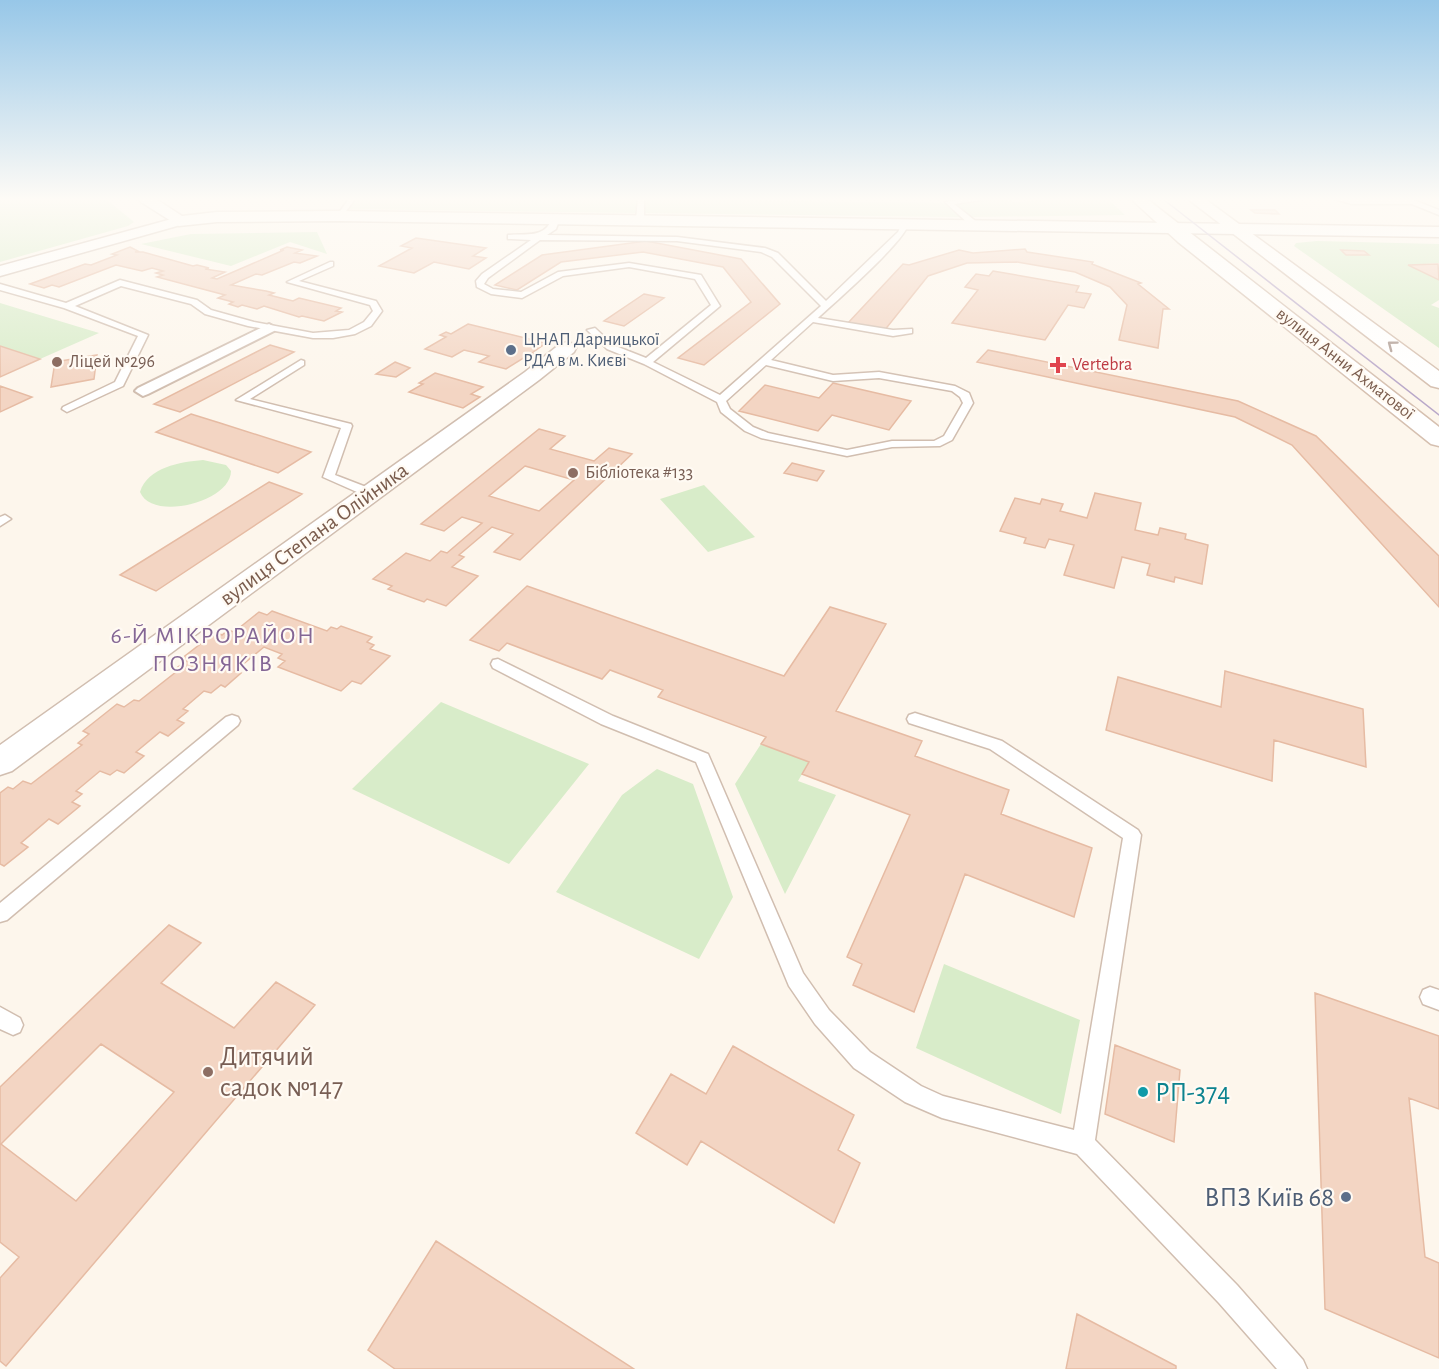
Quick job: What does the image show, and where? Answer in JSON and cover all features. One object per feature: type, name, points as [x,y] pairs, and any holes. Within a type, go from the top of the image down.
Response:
[{"type":"street","points":[[0,271],[29,263]]},
{"type":"street","name":"вулиця Анни Ахматової","points":[[1217,263],[1439,439]]},
{"type":"street","name":"вулиця Анни Ахматової","points":[[1283,263],[1439,381]]},
{"type":"street","points":[[143,391],[269,328]]},
{"type":"street","name":"вулиця Степана Олійника","points":[[0,762],[567,348]]},
{"type":"lane","points":[[504,263],[480,281],[480,285],[491,291],[522,295],[561,274],[629,265],[698,278],[716,306],[647,362]]},
{"type":"lane","points":[[784,263],[826,306]]},
{"type":"lane","points":[[721,400],[812,319],[870,263]]},
{"type":"lane","points":[[67,306],[120,283],[194,302],[201,310],[269,328],[321,336],[345,334],[374,320],[378,311],[374,303],[291,282],[330,264]]},
{"type":"lane","points":[[0,287],[67,306],[143,335],[119,384],[67,409]]},
{"type":"lane","points":[[812,319],[893,333],[909,331]]},
{"type":"lane","points":[[592,330],[610,347],[647,362],[721,400],[725,410],[749,429],[765,436],[847,453],[892,444],[936,444],[948,438],[968,403],[965,395],[955,389],[879,375],[833,378],[763,361]]},
{"type":"lane","points":[[302,363],[241,400],[347,426],[329,477],[370,494]]},
{"type":"lane","points":[[498,664],[608,720],[702,758],[796,979],[822,1017],[862,1060],[913,1094],[942,1107],[1083,1144],[1228,1294],[1294,1369]]},
{"type":"lane","points":[[915,719],[996,745],[1132,835],[1083,1144]]},
{"type":"lane","points":[[0,914],[232,721]]},
{"type":"green space","points":[[218,263],[239,263],[231,266]]},
{"type":"green space","points":[[1318,263],[1439,263],[1409,265],[1439,280],[1439,300],[1431,305],[1439,308],[1439,348]]},
{"type":"green space","points":[[0,303],[99,333],[40,359],[0,346]]},
{"type":"green space","points":[[203,460],[226,465],[231,471],[228,482],[218,492],[205,499],[174,507],[159,506],[147,501],[140,492],[144,484],[157,471],[175,464]]},
{"type":"green space","points":[[704,485],[755,537],[708,552],[660,499]]},
{"type":"green space","points":[[441,702],[589,764],[509,864],[352,789]]},
{"type":"green space","points":[[761,744],[809,762],[798,781],[836,795],[785,894],[735,784]]},
{"type":"green space","points":[[657,769],[693,784],[733,897],[699,959],[556,892],[622,795]]},
{"type":"green space","points":[[944,964],[1080,1020],[1061,1114],[916,1048]]},
{"type":"building","points":[[96,263],[182,263],[225,272],[212,278],[217,279],[254,263],[292,263],[231,285],[274,293],[269,295],[293,301],[299,298],[341,308],[336,311],[342,312],[324,321],[299,317],[264,306],[257,309],[242,305],[238,307],[229,304],[233,302],[218,298],[225,295],[157,277],[163,275],[156,273],[163,271],[152,268],[142,271],[116,265],[59,287],[52,285],[44,288],[30,284],[85,264]]},
{"type":"building","points":[[385,263],[432,263],[414,273],[379,266]]},
{"type":"building","points":[[438,263],[478,263],[469,269]]},
{"type":"building","points":[[530,263],[560,263],[517,290],[495,285]]},
{"type":"building","points":[[701,263],[744,263],[780,304],[704,365],[678,358],[751,302],[723,267]]},
{"type":"building","points":[[916,263],[973,263],[928,276],[884,331],[847,324],[903,264]]},
{"type":"building","points":[[1022,263],[1093,263],[1141,283],[1138,284],[1169,309],[1163,309],[1158,348],[1119,340],[1127,305],[1110,287],[1075,272]]},
{"type":"building","points":[[1438,264],[1439,280],[1408,265]]},
{"type":"building","points":[[993,271],[1079,286],[1076,292],[1091,294],[1084,308],[1068,305],[1045,340],[952,323],[978,290],[965,287],[976,274],[989,276]]},
{"type":"building","points":[[644,294],[664,298],[624,326],[604,321]]},
{"type":"building","points":[[468,324],[546,343],[532,353],[538,354],[532,358],[525,357],[506,369],[479,362],[489,356],[464,350],[452,357],[425,349],[446,337],[440,335],[446,332],[451,334]]},
{"type":"building","points":[[270,345],[294,352],[180,412],[154,404]]},
{"type":"building","points":[[0,346],[40,359],[0,377]]},
{"type":"building","points":[[988,350],[1238,401],[1316,436],[1439,556],[1439,607],[1292,445],[1235,417],[977,362]]},
{"type":"building","points":[[97,355],[94,379],[51,387],[55,362]]},
{"type":"building","points":[[395,362],[410,368],[396,377],[376,374]]},
{"type":"building","points":[[435,373],[483,387],[471,394],[480,397],[463,408],[409,392],[423,384],[419,383]]},
{"type":"building","points":[[833,383],[911,401],[889,430],[832,415],[818,431],[739,411],[765,385],[819,398]]},
{"type":"building","points":[[0,386],[32,397],[0,412]]},
{"type":"building","points":[[191,414],[311,452],[278,473],[156,432]]},
{"type":"building","points":[[539,429],[565,436],[550,449],[594,461],[609,448],[632,454],[520,560],[494,552],[513,534],[492,527],[459,555],[464,557],[452,567],[478,576],[446,606],[427,599],[424,602],[388,589],[392,586],[373,579],[406,553],[430,561],[441,551],[447,553],[482,523],[462,517],[444,531],[421,524]],"holes":[[[525,466],[574,480],[539,511],[489,496]]]},
{"type":"building","points":[[792,463],[824,471],[817,481],[784,473]]},
{"type":"building","points":[[269,482],[302,494],[156,591],[120,575]]},
{"type":"building","points":[[1095,493],[1141,503],[1135,530],[1158,535],[1160,528],[1186,534],[1185,539],[1208,545],[1202,584],[1175,577],[1174,582],[1147,575],[1150,564],[1122,557],[1114,588],[1064,575],[1074,545],[1049,539],[1045,548],[1024,543],[1026,538],[1000,531],[1015,498],[1040,504],[1042,499],[1063,504],[1060,511],[1087,518]]},
{"type":"building","points":[[527,586],[784,676],[830,607],[886,624],[836,711],[922,741],[915,756],[1009,790],[1001,814],[1092,848],[1074,917],[965,874],[914,1012],[853,985],[862,964],[847,957],[910,815],[802,774],[809,762],[761,744],[766,737],[658,697],[663,690],[610,670],[602,679],[507,643],[499,651],[470,640]]},
{"type":"building","points":[[272,611],[327,631],[331,627],[337,629],[341,626],[372,637],[367,642],[374,645],[370,649],[390,656],[361,684],[352,681],[341,691],[278,667],[285,661],[278,658],[282,654],[264,647],[235,671],[241,673],[225,687],[221,685],[211,693],[204,691],[183,709],[188,711],[177,720],[184,723],[168,736],[160,732],[136,752],[144,756],[124,773],[117,770],[110,775],[100,771],[76,791],[82,794],[72,802],[80,806],[58,824],[49,819],[21,843],[28,847],[4,866],[0,864],[0,793],[8,787],[13,789],[23,781],[31,784],[82,745],[78,743],[89,734],[83,731],[117,704],[124,707],[134,700],[139,701],[181,668],[178,667],[186,661],[181,659],[216,632],[222,635],[228,630],[234,632],[259,612],[267,615]]},
{"type":"building","points":[[1225,671],[1363,709],[1366,767],[1274,740],[1272,781],[1106,730],[1118,677],[1221,707]]},
{"type":"building","points":[[169,925],[201,943],[161,983],[234,1028],[276,982],[315,1005],[6,1366],[0,1361],[0,1278],[19,1257],[0,1242],[0,1087]],"holes":[[[101,1044],[174,1092],[76,1201],[1,1144]]]},
{"type":"building","points":[[1315,993],[1439,1036],[1439,1109],[1409,1098],[1425,1257],[1439,1263],[1439,1358],[1325,1309]]},
{"type":"building","name":"РП-374","points":[[1115,1045],[1180,1070],[1174,1142],[1105,1114]]},
{"type":"building","points":[[733,1046],[854,1115],[838,1150],[860,1163],[834,1223],[701,1141],[687,1165],[636,1133],[671,1074],[706,1094]]},
{"type":"building","points":[[436,1241],[634,1369],[395,1369],[368,1350]]},
{"type":"building","points":[[1077,1314],[1176,1366],[1176,1369],[1066,1369]]},
{"type":"tram line","points":[[1245,263],[1439,415]]},
{"type":"place","name":"ЦНАП Дарницької РДА в м. Києві","points":[[511,350]]},
{"type":"place","name":"Ліцей №296","points":[[57,362]]},
{"type":"place","name":"Vertebra","points":[[1058,365]]},
{"type":"place","name":"Бібліотека #133","points":[[573,473]]},
{"type":"place","name":"Дитячий садок №147","points":[[208,1072]]},
{"type":"place","name":"РП-374","points":[[1143,1092]]},
{"type":"place","name":"ВПЗ Київ 68","points":[[1346,1197]]},
{"type":"district","name":"6-Й МІКРОРАЙОН ПОЗНЯКІВ","points":[[213,650]]}]
